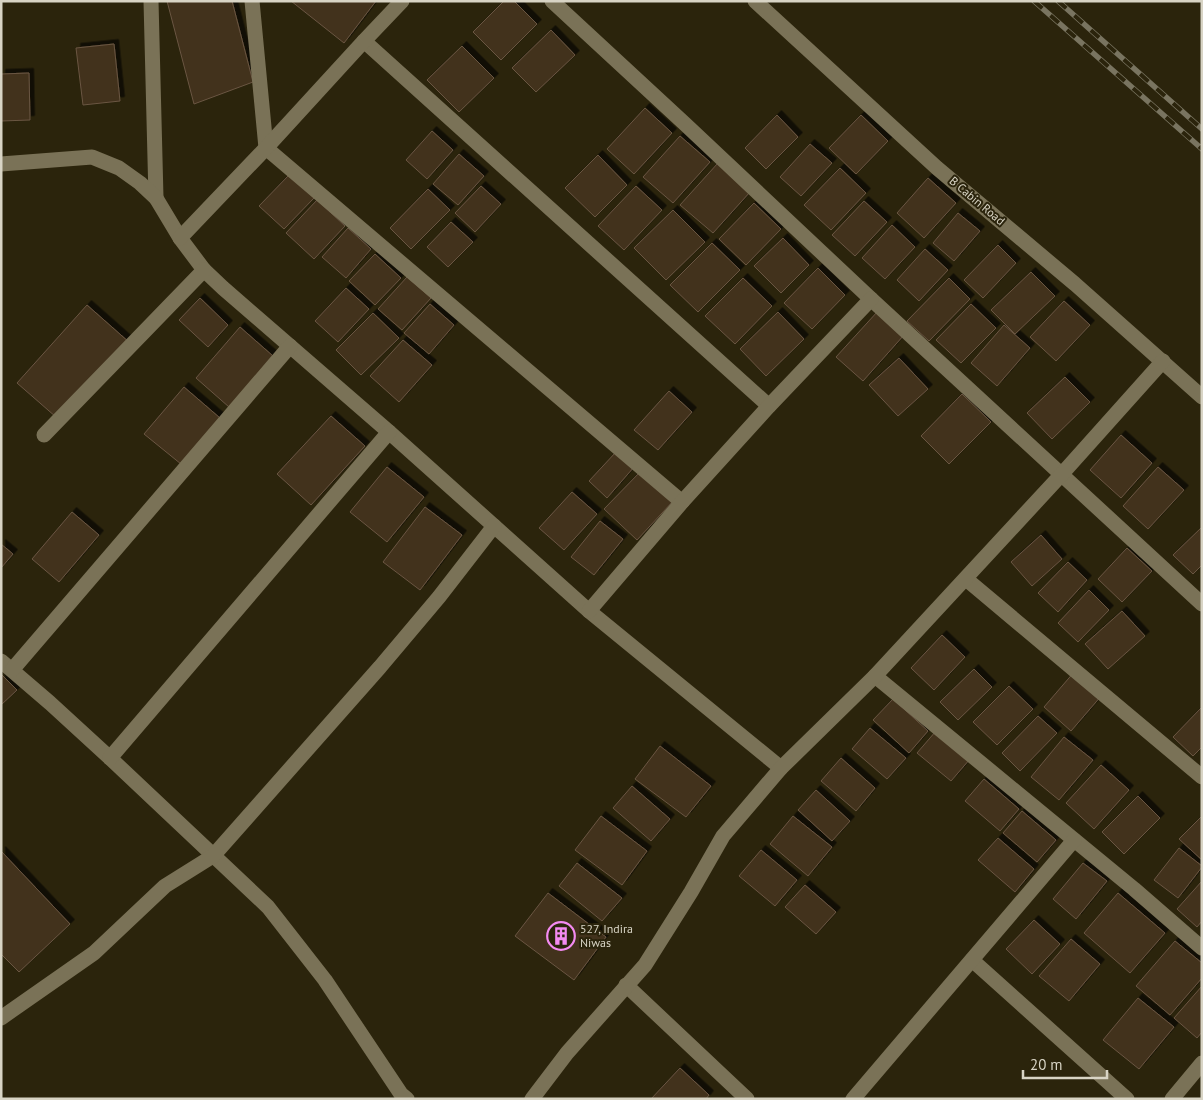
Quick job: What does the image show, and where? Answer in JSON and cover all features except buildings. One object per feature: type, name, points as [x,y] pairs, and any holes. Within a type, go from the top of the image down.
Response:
[{"type":"street","points":[[151,1],[156,198]]},
{"type":"street","points":[[252,1],[266,148],[682,502]]},
{"type":"street","points":[[180,238],[402,1]]},
{"type":"street","points":[[552,1],[871,299],[1202,604]]},
{"type":"street","name":"B Cabin Road","points":[[754,1],[937,168],[1075,284],[1202,397]]},
{"type":"street","points":[[364,41],[769,406]]},
{"type":"street","points":[[1,164],[92,157],[119,168],[140,183],[156,198],[180,238],[204,270],[223,288],[389,432],[589,611],[781,768]]},
{"type":"street","points":[[44,435],[204,270]]},
{"type":"street","points":[[589,611],[682,502],[769,406],[871,299]]},
{"type":"street","points":[[290,346],[6,666],[110,758],[268,907],[325,980],[401,1094],[407,1099]]},
{"type":"street","points":[[532,1099],[567,1053],[645,965],[691,892],[723,836],[781,768],[875,676],[1061,475],[1163,361]]},
{"type":"street","points":[[110,758],[389,432]]},
{"type":"street","points":[[1,1018],[94,953],[166,886],[213,856],[380,667],[439,597],[494,526]]},
{"type":"street","points":[[966,578],[1202,777]]},
{"type":"street","points":[[875,676],[1134,889],[1202,948]]},
{"type":"street","points":[[853,1099],[1074,840]]},
{"type":"street","points":[[972,960],[1127,1099]]},
{"type":"street","points":[[626,985],[747,1099]]},
{"type":"street","points":[[1172,1099],[1202,1063]]},
{"type":"railway","points":[[1034,1],[1202,149]]},
{"type":"railway","points":[[1058,1],[1202,129]]},
{"type":"place","name":"527, Indira Niwas","points":[[561,936]]}]
